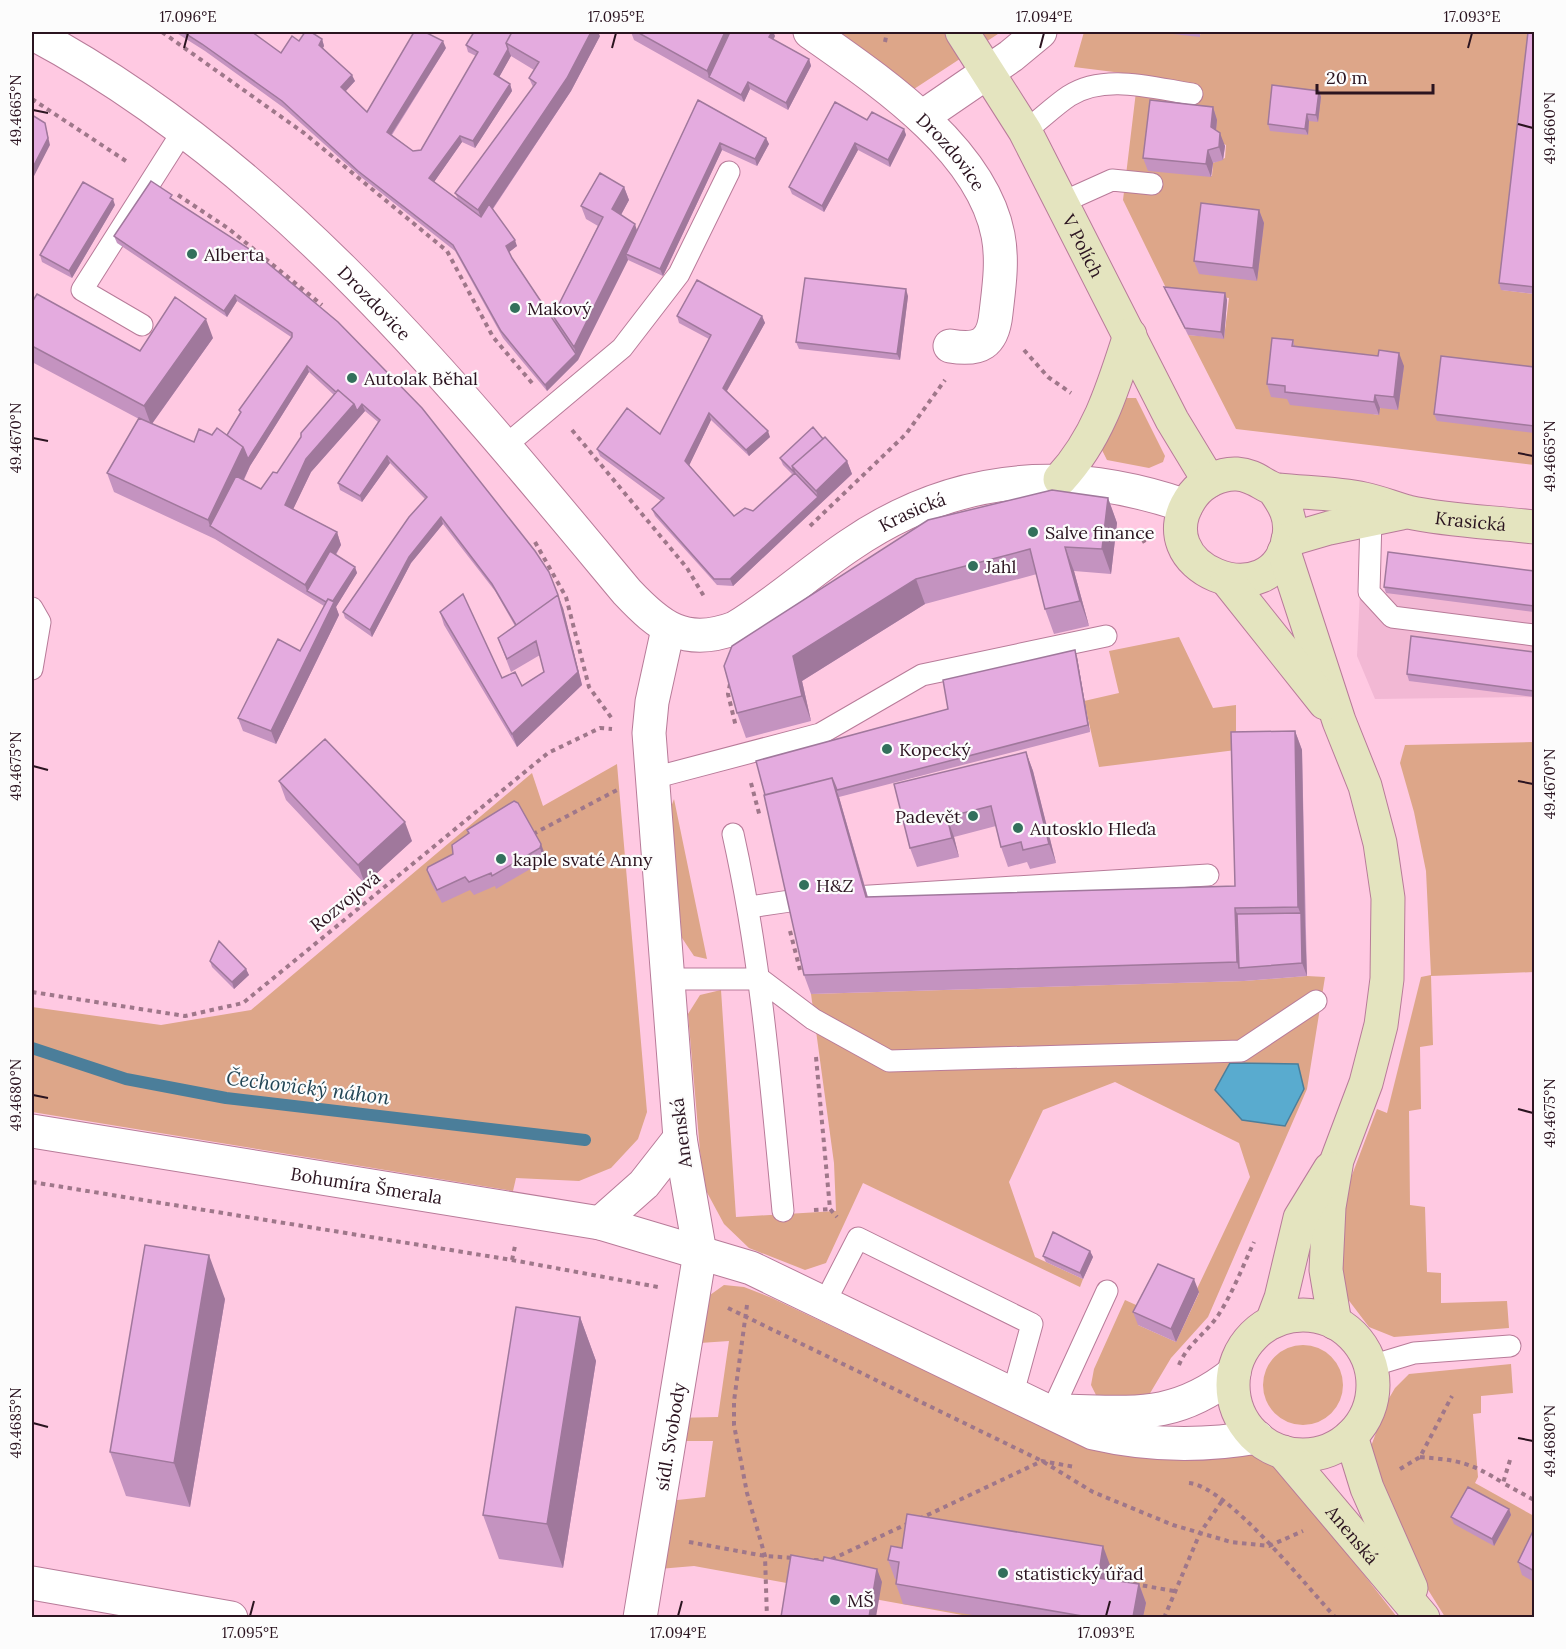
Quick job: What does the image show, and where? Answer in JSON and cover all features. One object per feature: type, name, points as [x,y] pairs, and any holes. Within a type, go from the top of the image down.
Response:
[{"type":"street","name":"Drozdovice","points":[[810,32],[881,82],[922,117],[956,155],[979,187],[995,221],[1001,252],[994,324],[986,343],[957,347]]},
{"type":"street","name":"V Polích","points":[[962,32],[1025,131],[1185,445],[1209,481]]},
{"type":"street","points":[[922,117],[987,69],[1011,56],[1040,32]]},
{"type":"street","name":"Drozdovice","points":[[32,33],[76,57],[183,131],[260,190],[335,259],[506,446],[627,592],[647,613],[668,629]]},
{"type":"street","points":[[1060,479],[1085,450],[1097,428],[1130,335]]},
{"type":"street","name":"Krasická","points":[[1209,481],[1234,474],[1250,475],[1274,489],[1343,495],[1409,512],[1534,527]]},
{"type":"street","name":"Krasická","points":[[668,629],[689,635],[711,635],[735,628],[851,544],[884,524],[933,501],[996,484],[1060,479],[1124,488],[1186,507]]},
{"type":"street","points":[[1209,481],[1196,491],[1186,507],[1182,527],[1190,556],[1200,568],[1227,580],[1249,580],[1270,569],[1286,546]]},
{"type":"street","points":[[1272,1322],[1281,1298],[1300,1218],[1337,1160],[1361,1100],[1377,1042],[1388,979],[1389,934],[1384,867],[1373,814],[1365,786],[1339,721],[1286,546],[1289,521],[1285,505],[1274,489]]},
{"type":"street","name":"Krasická","points":[[1286,546],[1371,518],[1409,512]]},
{"type":"street","points":[[1227,580],[1339,721]]},
{"type":"street","name":"Anenská","points":[[668,629],[639,781],[669,979],[680,1138],[700,1253],[751,1268],[1052,1411],[1093,1433],[1140,1442],[1179,1446],[1270,1444],[1314,1454],[1334,1448],[1351,1436],[1363,1420],[1371,1402],[1371,1366],[1359,1342],[1335,1323],[1310,1315],[1290,1316],[1272,1322],[1246,1343],[1234,1373],[1235,1403],[1243,1421],[1270,1444],[1423,1617]]},
{"type":"street","name":"Bohumíra Šmerala","points":[[32,1131],[600,1223],[700,1253]]},
{"type":"street","points":[[600,1223],[645,1184],[680,1138]]},
{"type":"street","points":[[1335,1323],[1325,1252],[1337,1160]]},
{"type":"street","name":"sídl. Svobody","points":[[640,1617],[700,1253]]},
{"type":"street","name":"Anenská","points":[[1052,1411],[1143,1412],[1165,1410],[1207,1392],[1234,1373]]},
{"type":"street","name":"Anenská","points":[[1351,1436],[1366,1488],[1423,1617]]},
{"type":"street","points":[[32,1583],[231,1617]]},
{"type":"lane","points":[[1025,131],[1070,96],[1094,85],[1119,84],[1192,94]]},
{"type":"lane","points":[[142,325],[82,290],[183,131]]},
{"type":"lane","points":[[506,446],[622,348],[672,283],[729,172]]},
{"type":"lane","points":[[1063,202],[1112,180],[1152,184]]},
{"type":"lane","points":[[1371,518],[1369,592],[1392,617],[1534,635]]},
{"type":"lane","points":[[32,608],[40,622],[32,669]]},
{"type":"lane","points":[[639,781],[820,734],[922,675],[1106,636]]},
{"type":"lane","points":[[733,834],[750,907],[760,979],[783,1212]]},
{"type":"lane","points":[[750,907],[782,901],[1208,875]]},
{"type":"lane","points":[[669,979],[760,979],[813,1019],[889,1061],[1241,1051],[1316,1001]]},
{"type":"lane","points":[[824,1304],[858,1238],[1032,1324],[1013,1393]]},
{"type":"lane","points":[[1052,1411],[1107,1291]]},
{"type":"lane","points":[[1371,1366],[1414,1353],[1510,1346]]},
{"type":"path","points":[[162,32],[304,133],[447,251],[493,337],[687,568],[706,600],[715,597]]},
{"type":"path","points":[[32,99],[229,229],[325,307]]},
{"type":"path","points":[[1019,345],[1048,377],[1076,396]]},
{"type":"path","points":[[802,532],[906,434],[959,360],[957,347]]},
{"type":"path","name":"Rozvojová","points":[[32,992],[185,1016],[243,1003],[548,753],[600,728],[621,730],[589,687],[566,597],[532,536]]},
{"type":"path","points":[[731,683],[728,694],[761,822]]},
{"type":"path","points":[[533,834],[639,781]]},
{"type":"path","points":[[782,901],[813,1019],[830,1209],[858,1238]]},
{"type":"path","points":[[32,1182],[512,1260],[694,1293],[1042,1461],[1093,1492],[1200,1533],[1231,1542],[1269,1545],[1312,1527]]},
{"type":"path","points":[[512,1260],[521,1209]]},
{"type":"path","points":[[746,1317],[734,1393],[734,1425],[747,1493],[765,1556],[767,1617]]},
{"type":"path","points":[[1452,1396],[1420,1457],[1461,1461],[1480,1468],[1534,1500]]},
{"type":"path","points":[[1503,1483],[1510,1460]]},
{"type":"path","points":[[807,1559],[828,1561],[1042,1461]]},
{"type":"path","points":[[1201,1484],[1251,1524],[1336,1617]]},
{"type":"path","points":[[1164,1617],[1200,1533],[1222,1501]]},
{"type":"path","points":[[653,1535],[765,1556],[797,1558]]},
{"type":"path","points":[[1130,1583],[1174,1592]]},
{"type":"shaded area","points":[[834,32],[1001,32],[914,89]]},
{"type":"shaded area","points":[[1084,32],[1160,32],[1200,35],[1201,32],[1532,32],[1502,290],[1534,294],[1534,465],[1236,429],[1188,335],[1224,338],[1229,298],[1167,290],[1123,200],[1138,75],[1074,67]],"holes":[[[1215,140],[1226,145],[1225,158],[1213,163],[1212,176],[1149,167]],[[1292,398],[1381,406],[1378,415]]]},
{"type":"shaded area","points":[[1124,398],[1136,398],[1165,456],[1163,462],[1149,468],[1107,460],[1102,450]]},
{"type":"shaded area","points":[[1391,559],[1534,577],[1534,697],[1375,699],[1357,656],[1360,590],[1386,593]]},
{"type":"shaded area","points":[[1179,637],[1213,708],[1236,705],[1236,750],[1099,767],[1084,701],[1119,693],[1109,651]]},
{"type":"shaded area","points":[[1534,742],[1534,972],[1431,976],[1433,1045],[1420,1047],[1421,1109],[1409,1111],[1410,1205],[1425,1207],[1427,1272],[1441,1273],[1441,1303],[1507,1301],[1509,1328],[1394,1337],[1369,1327],[1347,1298],[1340,1282],[1343,1210],[1352,1175],[1377,1109],[1387,1113],[1421,977],[1431,975],[1426,871],[1414,812],[1400,763],[1405,745]]},
{"type":"shaded area","points":[[617,764],[647,1112],[638,1139],[611,1168],[579,1181],[516,1178],[513,1191],[32,1112],[32,1007],[161,1025],[251,1010],[532,773],[543,806]]},
{"type":"shaded area","points":[[674,799],[707,959],[694,956],[682,938],[670,810]]},
{"type":"shaded area","points":[[1307,976],[1325,977],[1307,1089],[1208,1317],[1171,1358],[1146,1400],[1097,1397],[1091,1385],[1094,1369],[1125,1300],[1145,1309],[1138,1325],[1176,1342],[1199,1293],[1196,1291],[1250,1177],[1239,1143],[1115,1082],[1043,1110],[1009,1182],[1035,1257],[1083,1279],[1080,1287],[863,1183],[826,1263],[805,1270],[749,1248],[724,1224],[703,1185],[688,1014],[700,995],[721,990],[736,1217],[836,1211],[834,1163],[811,994],[1244,981]]},
{"type":"shaded area","points":[[724,1285],[744,1287],[772,1298],[1073,1441],[1247,1452],[1260,1457],[1289,1479],[1397,1617],[973,1617],[694,1566],[647,1570],[659,1502],[705,1497],[713,1441],[669,1441],[673,1418],[718,1417],[729,1341],[685,1344],[703,1300]]},
{"type":"shaded area","points":[[1303,1345],[1318,1348],[1331,1357],[1340,1370],[1343,1385],[1340,1400],[1331,1413],[1318,1422],[1303,1425],[1288,1422],[1275,1413],[1266,1400],[1263,1385],[1266,1370],[1275,1357],[1288,1348]]},
{"type":"shaded area","points":[[1511,1364],[1513,1393],[1481,1396],[1481,1413],[1473,1414],[1478,1477],[1475,1483],[1534,1516],[1534,1617],[1445,1617],[1402,1548],[1370,1449],[1388,1400],[1395,1388],[1409,1374]]},
{"type":"water","points":[[1230,1063],[1298,1064],[1304,1089],[1285,1126],[1242,1120],[1215,1090]]},
{"type":"building","points":[[183,32],[252,32],[281,53],[292,36],[299,41],[305,32],[311,32],[322,39],[319,45],[352,75],[341,87],[367,112],[414,32],[425,32],[443,41],[387,132],[413,151],[421,150],[478,52],[466,45],[474,32],[512,32],[506,43],[508,49],[494,74],[510,84],[473,141],[460,136],[429,178],[481,217],[489,204],[515,240],[506,246],[512,258],[576,354],[545,385],[501,331],[453,245],[358,171],[282,101]]},
{"type":"building","points":[[512,32],[591,32],[567,78],[478,210],[455,193],[536,83],[529,78],[539,62],[506,43]]},
{"type":"building","points":[[637,32],[725,32],[707,71]]},
{"type":"building","points":[[730,32],[772,32],[769,37],[809,59],[786,103],[748,82],[741,95],[709,77]]},
{"type":"building","points":[[1528,32],[1534,32],[1534,287],[1499,283]]},
{"type":"building","points":[[1272,85],[1319,91],[1316,115],[1307,114],[1305,129],[1268,124]]},
{"type":"building","points":[[698,100],[766,138],[755,159],[720,143],[660,269],[626,254]]},
{"type":"building","points":[[1150,100],[1213,107],[1211,127],[1220,133],[1219,147],[1208,150],[1206,164],[1143,158]]},
{"type":"building","points":[[835,102],[867,120],[872,112],[904,129],[888,160],[855,143],[822,206],[789,187]]},
{"type":"building","points":[[32,115],[45,123],[48,138],[32,169]]},
{"type":"building","points":[[600,173],[624,187],[612,209],[635,224],[574,347],[553,316],[603,217],[581,206]]},
{"type":"building","points":[[151,181],[172,195],[170,198],[257,254],[257,257],[259,256],[338,322],[422,408],[535,551],[549,572],[558,595],[516,625],[492,584],[441,517],[409,557],[370,630],[343,612],[409,517],[427,497],[387,456],[360,496],[338,483],[380,420],[362,404],[357,411],[354,404],[338,390],[336,392],[307,366],[248,459],[243,447],[227,435],[241,412],[239,410],[292,337],[292,333],[235,295],[224,311],[114,236]]},
{"type":"building","points":[[83,182],[113,199],[69,271],[40,255]]},
{"type":"building","points":[[1201,203],[1259,210],[1253,268],[1194,261]]},
{"type":"building","points":[[805,278],[906,289],[897,354],[796,342]]},
{"type":"building","points":[[697,280],[762,316],[723,388],[768,431],[746,450],[709,413],[685,461],[734,516],[745,508],[753,511],[795,473],[818,497],[730,579],[714,579],[652,509],[664,498],[597,449],[627,408],[660,434],[711,335],[677,316]]},
{"type":"building","points":[[1164,287],[1225,293],[1221,332],[1185,328]]},
{"type":"building","points":[[37,294],[140,351],[175,297],[206,319],[144,406],[32,346],[32,302]]},
{"type":"building","points":[[1272,338],[1293,340],[1292,346],[1378,356],[1379,350],[1399,353],[1394,397],[1375,395],[1374,402],[1285,392],[1285,386],[1267,384]]},
{"type":"building","points":[[1441,356],[1534,367],[1534,426],[1434,414]]},
{"type":"building","points":[[338,390],[354,404],[306,459],[285,505],[337,532],[305,585],[210,526],[236,476],[261,489],[273,472],[277,473],[301,437],[301,433]]},
{"type":"building","points":[[139,418],[194,442],[199,429],[212,435],[217,428],[243,447],[208,520],[107,473]]},
{"type":"building","points":[[813,427],[823,439],[792,466],[795,473],[780,458]]},
{"type":"building","points":[[825,437],[847,461],[816,491],[792,466]]},
{"type":"building","points":[[1052,490],[1108,498],[1102,549],[1065,547],[1080,601],[1045,609],[1030,549],[916,579],[793,656],[802,696],[737,713],[724,666],[732,646],[928,520]]},
{"type":"building","points":[[330,551],[355,567],[333,601],[328,599],[326,602],[307,591]]},
{"type":"building","points":[[1388,552],[1534,571],[1534,606],[1384,587]]},
{"type":"building","points":[[463,594],[502,678],[515,672],[522,686],[544,672],[536,641],[507,659],[498,638],[558,595],[578,672],[512,734],[440,612]]},
{"type":"building","points":[[328,599],[334,602],[271,731],[238,718],[278,639],[300,651]]},
{"type":"building","points":[[1411,636],[1534,652],[1534,691],[1407,674]]},
{"type":"building","points":[[1075,650],[1088,725],[837,790],[832,778],[765,795],[756,761],[948,709],[943,680]]},
{"type":"building","points":[[1295,731],[1298,907],[1235,908],[1237,962],[804,975],[764,795],[832,778],[866,897],[1235,886],[1231,732]]},
{"type":"building","points":[[325,739],[405,822],[358,865],[279,781]]},
{"type":"building","points":[[1026,752],[1049,844],[1023,850],[1021,842],[1001,847],[991,806],[947,817],[952,838],[910,848],[894,784]]},
{"type":"building","name":"kaple svaté Anny","points":[[514,801],[518,803],[541,844],[540,848],[492,876],[491,873],[469,882],[465,877],[437,890],[427,870],[428,867],[453,854],[452,845],[469,833],[467,830]]},
{"type":"building","points":[[1301,913],[1302,963],[1239,968],[1237,914]]},
{"type":"building","points":[[219,941],[246,969],[232,982],[210,961]]},
{"type":"building","points":[[1053,1232],[1090,1251],[1080,1273],[1043,1256]]},
{"type":"building","points":[[145,1245],[209,1255],[174,1463],[110,1452]]},
{"type":"building","points":[[1158,1264],[1194,1279],[1171,1329],[1133,1312]]},
{"type":"building","points":[[516,1307],[580,1317],[547,1524],[483,1515]]},
{"type":"building","points":[[1468,1487],[1509,1509],[1492,1539],[1451,1517]]},
{"type":"building","name":"statistický úřad","points":[[907,1514],[1103,1546],[1098,1578],[1139,1584],[1133,1617],[1088,1617],[896,1584],[899,1562],[888,1560],[891,1546],[902,1548]]},
{"type":"building","points":[[1534,1529],[1534,1571],[1518,1562]]},
{"type":"building","name":"MŠ","points":[[791,1555],[823,1561],[824,1557],[877,1569],[869,1617],[781,1617]]},
{"type":"waterway","name":"Čechovický náhon","points":[[32,1048],[126,1079],[226,1098],[585,1140]]},
{"type":"place","name":"Alberta","points":[[192,254]]},
{"type":"place","name":"Makový","points":[[515,308]]},
{"type":"place","name":"Autolak Běhal","points":[[352,378]]},
{"type":"place","name":"Salve finance","points":[[1033,532]]},
{"type":"place","name":"Jahl","points":[[973,566]]},
{"type":"place","name":"Kopecký","points":[[887,749]]},
{"type":"place","name":"Padevět","points":[[973,816]]},
{"type":"place","name":"Autosklo Hleďa","points":[[1018,828]]},
{"type":"place","name":"kaple svaté Anny","points":[[501,859]]},
{"type":"place","name":"H&Z","points":[[804,885]]},
{"type":"place","name":"statistický úřad","points":[[1003,1573]]},
{"type":"place","name":"MŠ","points":[[835,1600]]}]
